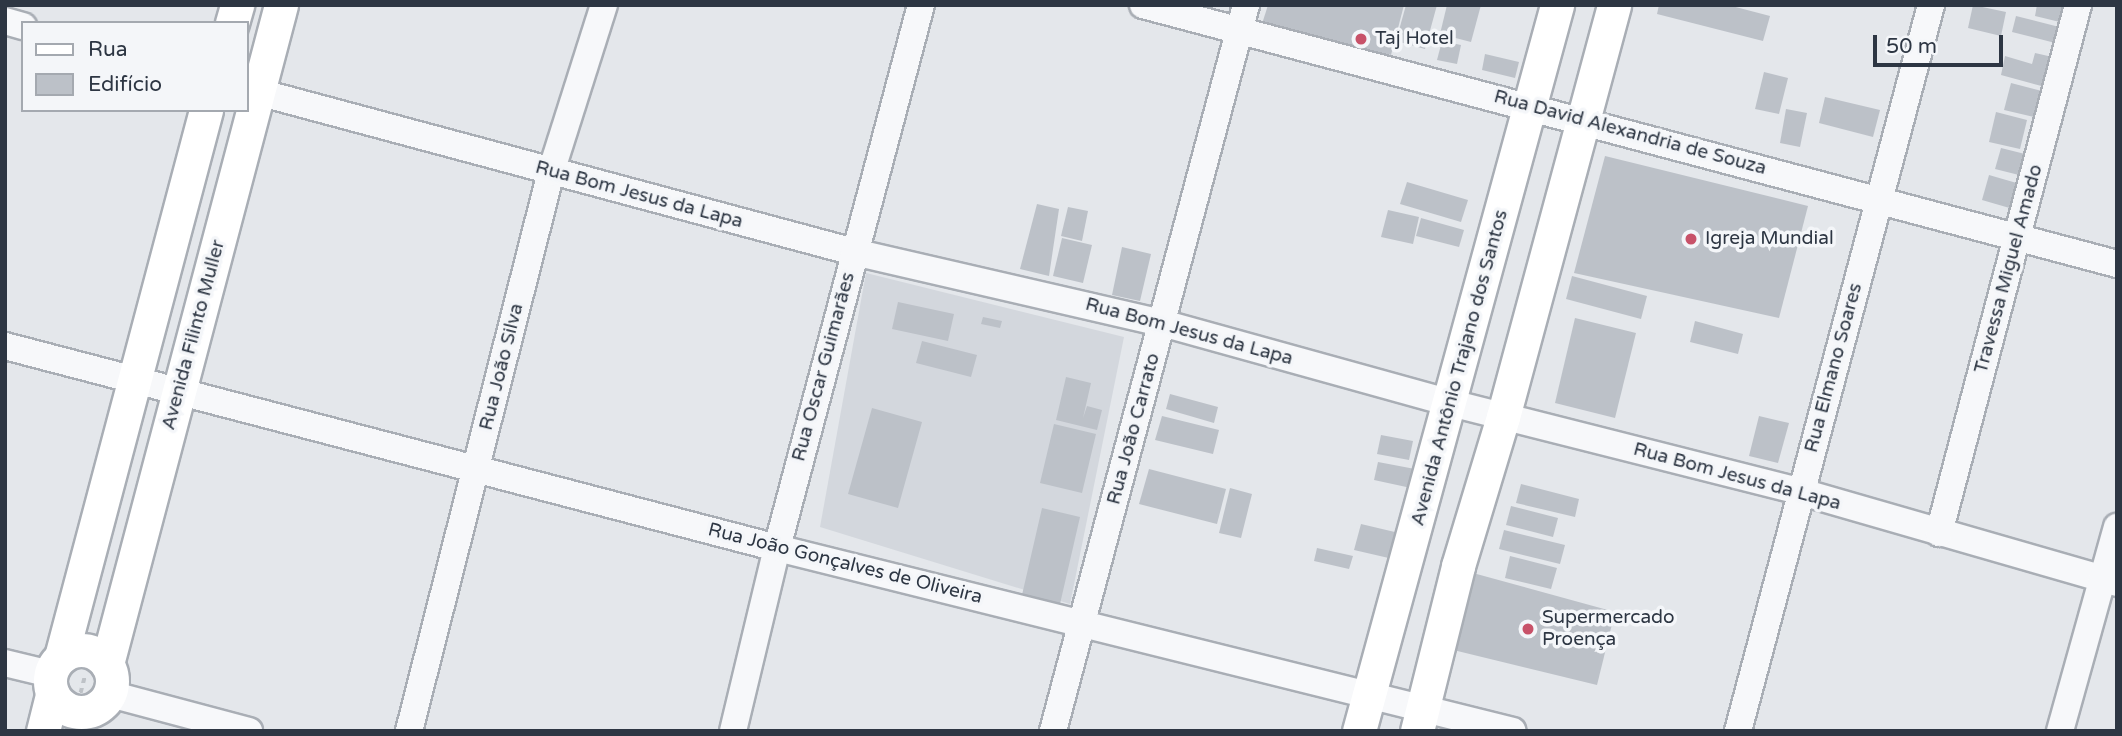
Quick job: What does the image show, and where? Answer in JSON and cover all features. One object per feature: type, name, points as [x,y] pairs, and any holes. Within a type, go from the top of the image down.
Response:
[{"type":"main road","name":"Avenida Filinto Muller","points":[[252,90],[281,5]]},
{"type":"main road","name":"Avenida Antônio Trajano dos Santos","points":[[1359,731],[1451,403],[1557,5]]},
{"type":"main road","points":[[1420,719],[1458,566],[1503,417],[1615,5]]},
{"type":"main road","points":[[43,731],[55,675],[205,112]]},
{"type":"main road","name":"Avenida Filinto Muller","points":[[101,699],[179,395],[247,112]]},
{"type":"main road","points":[[91,651],[101,699],[66,709],[55,675],[91,651]]},
{"type":"street","name":"Rua João Silva","points":[[409,731],[551,173],[604,5]]},
{"type":"street","name":"Rua Oscar Guimarães","points":[[733,731],[777,548],[922,5]]},
{"type":"street","name":"Rua David Alexandria de Souza","points":[[1143,5],[1878,197],[2117,264]]},
{"type":"street","name":"Rua João Carrato","points":[[1053,731],[1246,5]]},
{"type":"street","name":"Rua Elmano Soares","points":[[1738,731],[1931,5]]},
{"type":"street","name":"Travessa Miguel Amado","points":[[1939,533],[2078,5]]},
{"type":"street","name":"Rua Bom Jesus da Lapa","points":[[252,90],[854,253],[1162,323],[1503,417],[1802,492],[2110,582]]},
{"type":"street","points":[[5,346],[133,383]]},
{"type":"street","name":"Rua João Gonçalves de Oliveira","points":[[133,383],[1369,696],[1420,719],[1513,731]]},
{"type":"street","points":[[2060,731],[2110,582],[2117,527]]},
{"type":"street","points":[[5,663],[55,675]]},
{"type":"street","points":[[101,699],[249,731]]},
{"type":"shaded area","points":[[866,273],[1124,337],[1070,604],[820,527]]},
{"type":"building","name":"Taj Hotel","points":[[1268,5],[1404,5],[1391,55],[1262,24]]},
{"type":"building","points":[[1406,5],[1437,5],[1425,49],[1396,41]]},
{"type":"building","points":[[1447,5],[1481,5],[1471,42],[1440,34]]},
{"type":"building","points":[[1659,5],[1728,5],[1770,16],[1763,41],[1657,14]]},
{"type":"building","points":[[1973,5],[2006,12],[2001,36],[1968,28]]},
{"type":"building","points":[[2037,5],[2067,5],[2064,23],[2035,16]]},
{"type":"building","points":[[2016,16],[2067,29],[2063,45],[2012,32]]},
{"type":"building","points":[[1442,41],[1461,45],[1457,64],[1437,60]]},
{"type":"building","points":[[2035,53],[2057,58],[2049,88],[2001,75],[2005,56],[2032,64]]},
{"type":"building","points":[[1485,54],[1519,62],[1515,78],[1482,70]]},
{"type":"building","points":[[1764,72],[1788,78],[1779,114],[1755,109]]},
{"type":"building","points":[[2011,83],[2050,93],[2043,119],[2004,110]]},
{"type":"building","points":[[1825,97],[1880,110],[1873,137],[1819,123]]},
{"type":"building","points":[[1786,109],[1807,113],[1800,147],[1780,143]]},
{"type":"building","points":[[1996,112],[2027,120],[2020,149],[1989,142]]},
{"type":"building","points":[[2001,148],[2029,155],[2023,176],[1995,169]]},
{"type":"building","name":"Igreja Mundial","points":[[1605,156],[1808,206],[1779,318],[1574,273]]},
{"type":"building","points":[[1989,175],[2020,184],[2013,209],[1982,200]]},
{"type":"building","points":[[1407,182],[1468,200],[1461,222],[1400,204]]},
{"type":"building","points":[[1037,204],[1059,209],[1049,276],[1020,269]]},
{"type":"building","points":[[1068,207],[1088,211],[1082,241],[1061,236]]},
{"type":"building","points":[[1388,210],[1419,217],[1413,244],[1381,237]]},
{"type":"building","points":[[1421,218],[1464,230],[1459,247],[1416,236]]},
{"type":"building","points":[[1062,238],[1092,245],[1083,283],[1053,276]]},
{"type":"building","points":[[1122,247],[1151,254],[1140,301],[1112,295]]},
{"type":"building","points":[[1572,276],[1647,296],[1641,319],[1566,299]]},
{"type":"building","points":[[898,302],[954,314],[948,341],[892,329]]},
{"type":"building","points":[[983,317],[1002,321],[1000,328],[981,324]]},
{"type":"building","points":[[1575,318],[1636,333],[1615,418],[1555,403]]},
{"type":"building","points":[[1695,321],[1743,334],[1738,354],[1690,342]]},
{"type":"building","points":[[922,341],[977,355],[971,377],[916,363]]},
{"type":"building","points":[[1066,377],[1091,383],[1083,418],[1087,406],[1102,410],[1097,430],[1056,420]]},
{"type":"building","points":[[1170,394],[1218,407],[1214,423],[1166,409]]},
{"type":"building","points":[[872,408],[922,422],[898,508],[848,494]]},
{"type":"building","points":[[1162,416],[1219,430],[1213,454],[1155,440]]},
{"type":"building","points":[[1759,416],[1789,423],[1778,463],[1749,456]]},
{"type":"building","points":[[1054,424],[1096,434],[1082,493],[1040,483]]},
{"type":"building","points":[[1381,435],[1413,441],[1409,460],[1377,454]]},
{"type":"building","points":[[1378,462],[1415,469],[1411,488],[1374,480]]},
{"type":"building","points":[[1149,469],[1226,489],[1217,524],[1139,504]]},
{"type":"building","points":[[1521,484],[1579,499],[1575,517],[1516,503]]},
{"type":"building","points":[[1230,488],[1252,494],[1241,538],[1219,533]]},
{"type":"building","points":[[1511,506],[1558,518],[1553,537],[1506,525]]},
{"type":"building","points":[[1042,508],[1080,517],[1060,604],[1022,595]]},
{"type":"building","points":[[1361,524],[1399,533],[1393,559],[1354,550]]},
{"type":"building","points":[[1504,530],[1565,545],[1560,564],[1499,549]]},
{"type":"building","points":[[1317,548],[1353,556],[1349,569],[1314,561]]},
{"type":"building","points":[[1510,556],[1557,568],[1551,589],[1505,578]]},
{"type":"building","name":"Supermercado Proença","points":[[1462,570],[1615,612],[1597,685],[1441,647]]},
{"type":"place","name":"Taj Hotel","points":[[1361,39]]},
{"type":"place","name":"Igreja Mundial","points":[[1691,239]]},
{"type":"place","name":"Supermercado Proença","points":[[1528,629]]}]
